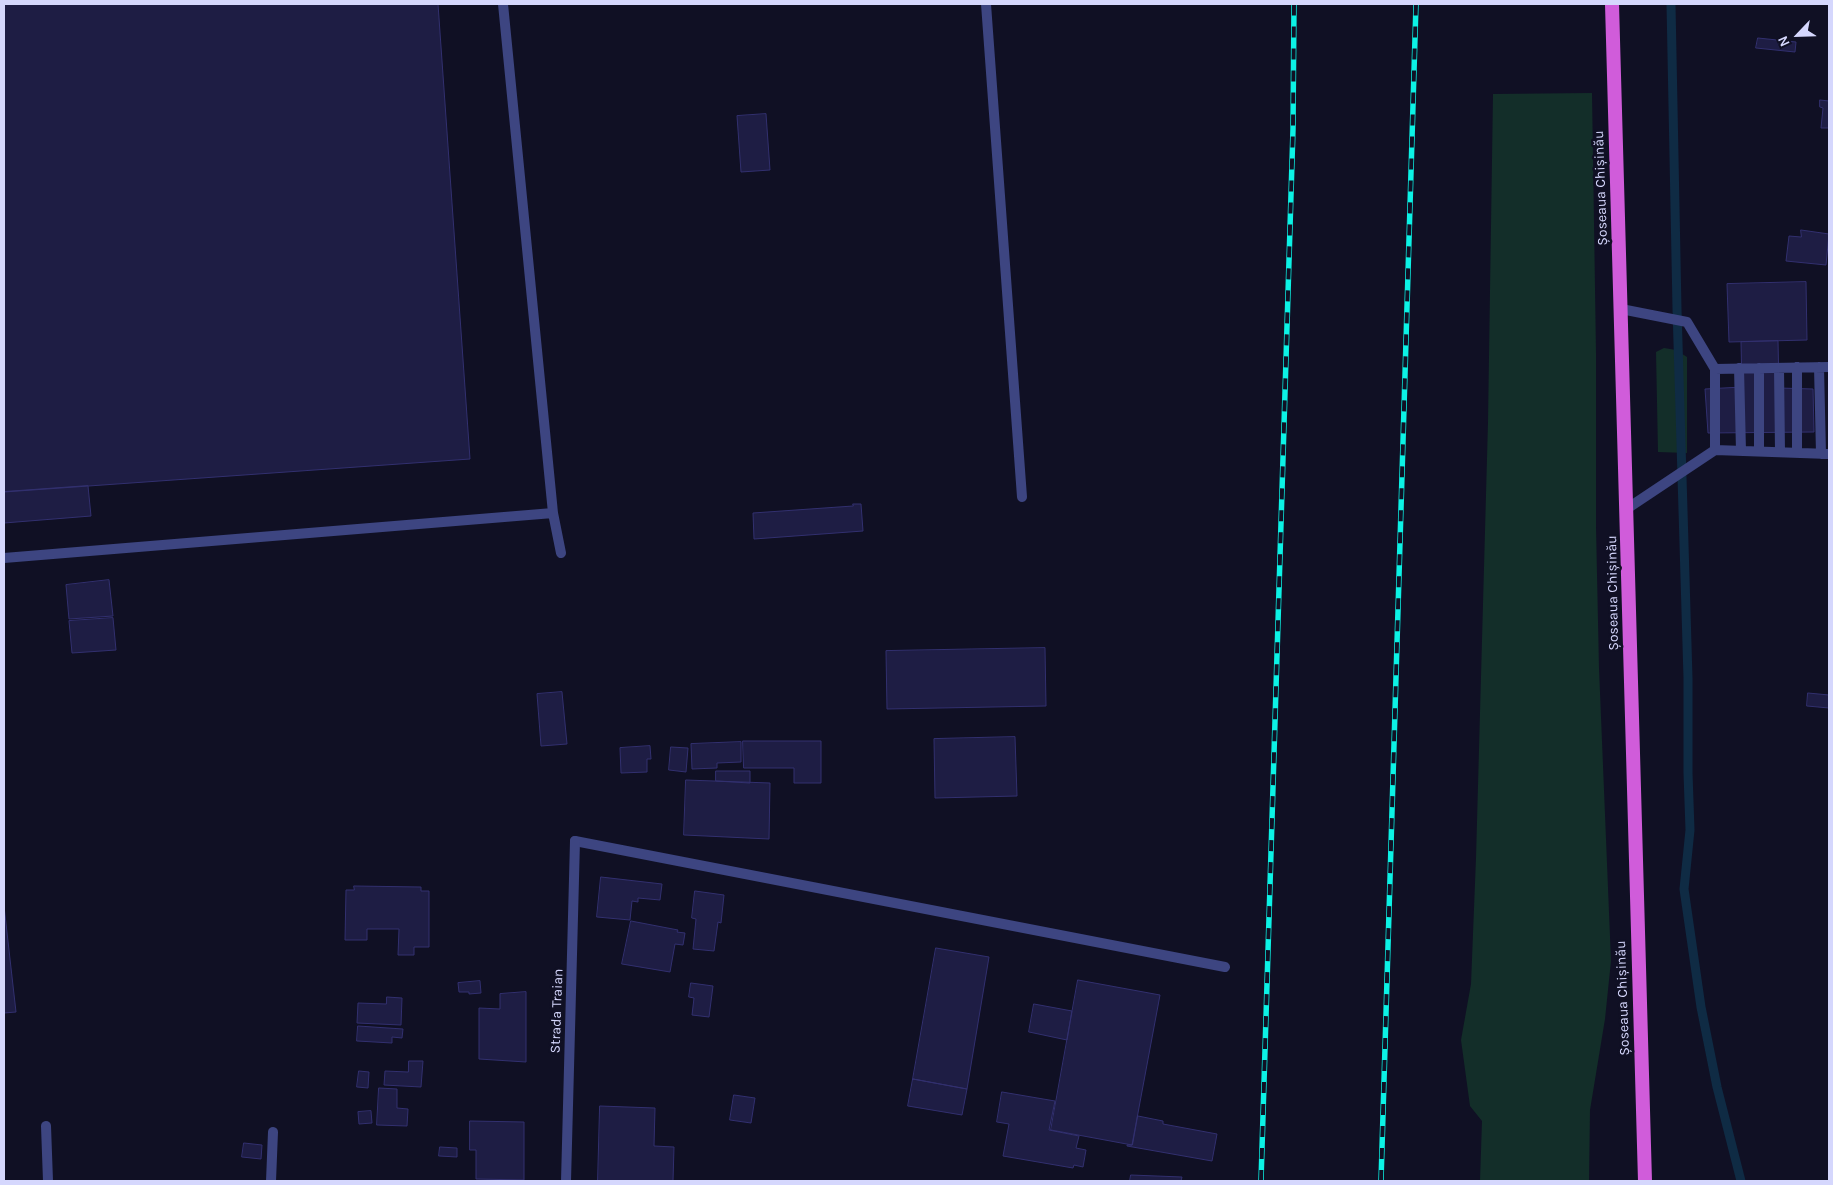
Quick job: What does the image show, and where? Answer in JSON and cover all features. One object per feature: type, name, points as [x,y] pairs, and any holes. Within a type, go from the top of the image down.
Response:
[{"type":"highway","name":"Șoseaua Chișinău","points":[[1612,4],[1628,508],[1638,971],[1646,1181]]},
{"type":"street","points":[[503,4],[553,513],[562,553]]},
{"type":"street","points":[[986,4],[1022,497]]},
{"type":"street","points":[[1621,309],[1687,322],[1715,368],[1715,450]]},
{"type":"street","points":[[1797,367],[1797,453]]},
{"type":"street","points":[[1628,508],[1715,450],[1825,454],[1824,367],[1715,368]]},
{"type":"street","points":[[1739,368],[1741,451]]},
{"type":"street","points":[[1759,368],[1759,451]]},
{"type":"street","points":[[1779,368],[1780,452]]},
{"type":"street","points":[[4,558],[553,513]]},
{"type":"street","name":"Strada Traian","points":[[566,1181],[575,841],[1225,967]]},
{"type":"street","points":[[46,1126],[48,1181]]},
{"type":"street","points":[[271,1181],[273,1132]]},
{"type":"green space","points":[[1592,93],[1599,668],[1611,961],[1605,1019],[1590,1110],[1589,1181],[1480,1181],[1482,1121],[1470,1106],[1461,1040],[1471,984],[1476,858],[1488,422],[1493,94]]},
{"type":"green space","points":[[1664,348],[1676,350],[1687,357],[1687,453],[1658,452],[1656,352]]},
{"type":"building","points":[[4,4],[438,4],[470,459],[4,492]]},
{"type":"building","points":[[1758,38],[1796,42],[1795,52],[1756,48]]},
{"type":"building","points":[[1820,100],[1829,101],[1829,128],[1821,128],[1823,108],[1820,107]]},
{"type":"building","points":[[766,114],[770,170],[741,172],[737,116]]},
{"type":"building","points":[[1801,230],[1829,234],[1826,265],[1786,261],[1789,236],[1801,237]]},
{"type":"building","points":[[1806,282],[1807,340],[1729,342],[1727,284]]},
{"type":"building","points":[[1778,341],[1779,388],[1813,389],[1814,432],[1708,433],[1705,389],[1742,387],[1741,342]]},
{"type":"building","points":[[88,486],[91,516],[4,523],[4,492]]},
{"type":"building","points":[[853,504],[861,504],[863,531],[754,539],[753,513],[853,506]]},
{"type":"building","points":[[109,580],[113,616],[69,619],[66,585]]},
{"type":"building","points":[[113,618],[116,650],[72,653],[69,621]]},
{"type":"building","points":[[1045,648],[1046,706],[887,709],[886,651]]},
{"type":"building","points":[[562,692],[567,744],[541,746],[537,694]]},
{"type":"building","points":[[1808,693],[1829,695],[1829,708],[1807,706]]},
{"type":"building","points":[[1015,737],[1017,796],[935,798],[934,739]]},
{"type":"building","points":[[743,741],[821,741],[821,783],[794,783],[794,768],[744,768]]},
{"type":"building","points":[[741,742],[741,762],[717,763],[717,768],[692,769],[691,744]]},
{"type":"building","points":[[650,746],[651,759],[647,759],[647,772],[621,773],[620,748]]},
{"type":"building","points":[[671,747],[688,748],[686,772],[669,770]]},
{"type":"building","points":[[716,771],[750,771],[750,783],[716,781]]},
{"type":"building","points":[[686,780],[770,783],[769,839],[684,835]]},
{"type":"building","points":[[601,877],[662,884],[660,900],[638,898],[638,902],[632,901],[630,920],[597,917]]},
{"type":"building","points":[[354,886],[421,887],[421,891],[429,891],[429,947],[414,947],[414,955],[398,955],[399,929],[367,929],[367,940],[345,940],[346,890],[354,890]]},
{"type":"building","points":[[695,891],[724,895],[721,923],[718,922],[714,951],[693,949],[696,919],[692,918]]},
{"type":"building","points":[[4,906],[16,1012],[4,1013]]},
{"type":"building","points":[[631,921],[685,933],[683,945],[675,944],[670,972],[622,964]]},
{"type":"building","points":[[936,948],[989,957],[967,1089],[913,1079]]},
{"type":"building","points":[[1078,980],[1160,995],[1132,1145],[1051,1130]]},
{"type":"building","points":[[480,981],[481,993],[469,994],[469,992],[459,992],[458,983]]},
{"type":"building","points":[[691,983],[713,986],[709,1017],[692,1015],[694,998],[689,997]]},
{"type":"building","points":[[526,992],[526,1062],[479,1059],[479,1008],[500,1009],[500,994]]},
{"type":"building","points":[[387,997],[402,998],[401,1025],[357,1023],[358,1003],[386,1004]]},
{"type":"building","points":[[1034,1004],[1072,1011],[1067,1040],[1029,1032]]},
{"type":"building","points":[[358,1026],[403,1029],[402,1038],[392,1037],[392,1043],[357,1041]]},
{"type":"building","points":[[409,1061],[423,1061],[421,1087],[384,1085],[385,1071],[408,1072]]},
{"type":"building","points":[[359,1071],[369,1072],[368,1088],[357,1087]]},
{"type":"building","points":[[913,1079],[967,1089],[962,1115],[908,1106]]},
{"type":"building","points":[[379,1088],[397,1089],[397,1108],[408,1109],[407,1126],[377,1125]]},
{"type":"building","points":[[1002,1092],[1055,1101],[1049,1130],[1079,1136],[1076,1148],[1086,1150],[1083,1167],[1074,1165],[1073,1168],[1003,1156],[1009,1124],[997,1122]]},
{"type":"building","points":[[734,1095],[755,1098],[751,1123],[730,1120]]},
{"type":"building","points":[[600,1106],[655,1108],[654,1146],[674,1147],[673,1181],[598,1181]]},
{"type":"building","points":[[371,1111],[372,1123],[359,1124],[358,1112]]},
{"type":"building","points":[[1138,1116],[1163,1121],[1163,1124],[1217,1134],[1212,1161],[1127,1146],[1132,1145]]},
{"type":"building","points":[[470,1121],[524,1122],[524,1180],[476,1179],[476,1150],[470,1150]]},
{"type":"building","points":[[244,1143],[262,1145],[261,1159],[242,1157]]},
{"type":"building","points":[[440,1147],[457,1148],[457,1157],[439,1156]]},
{"type":"building","points":[[1131,1175],[1182,1177],[1181,1181],[1130,1181]]},
{"type":"waterway","points":[[1671,4],[1677,309],[1688,678],[1690,830],[1684,889],[1701,1007],[1717,1087],[1741,1181]]},
{"type":"railway","points":[[1261,1181],[1293,129],[1294,4]]},
{"type":"railway","points":[[1381,1181],[1416,4]]}]
